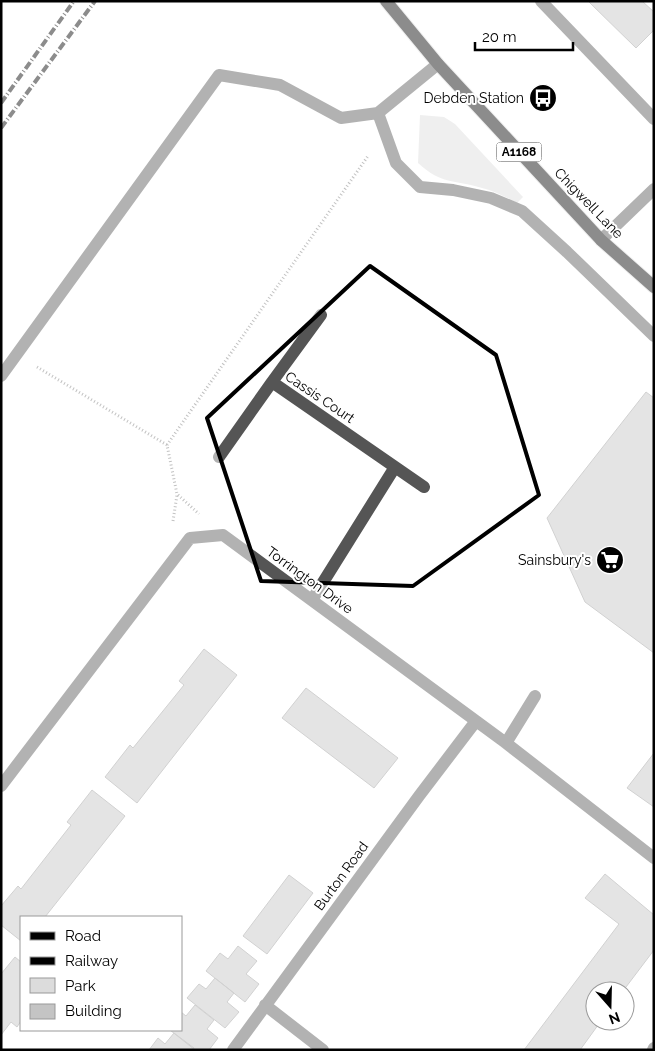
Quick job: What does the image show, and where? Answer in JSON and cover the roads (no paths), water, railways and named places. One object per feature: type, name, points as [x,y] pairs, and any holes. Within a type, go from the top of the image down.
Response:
[{"type":"main road","name":"Chigwell Lane","points":[[386,1],[438,64],[601,240],[654,287]]},
{"type":"street","points":[[541,1],[654,119]]},
{"type":"street","points":[[1,376],[135,200],[219,75],[280,85],[341,118],[378,112],[438,64]]},
{"type":"street","points":[[378,112],[396,163],[420,186],[453,190],[491,198],[522,211],[654,336]]},
{"type":"street","points":[[601,240],[654,189]]},
{"type":"street","name":"Cassis Court","points":[[322,315],[272,382],[424,487]]},
{"type":"street","points":[[219,457],[272,382]]},
{"type":"street","points":[[312,600],[395,467]]},
{"type":"street","name":"Torrington Drive","points":[[1,786],[190,538],[223,535],[506,743],[654,858]]},
{"type":"street","points":[[506,743],[535,696]]},
{"type":"street","name":"Burton Road","points":[[233,1050],[476,721]]},
{"type":"street","points":[[265,1005],[323,1050]]},
{"type":"railway","points":[[1,103],[74,1]]},
{"type":"railway","points":[[1,128],[95,1]]},
{"type":"place","name":"Debden Station","points":[[543,98]]},
{"type":"place","name":"Sainsbury's","points":[[610,560]]}]
